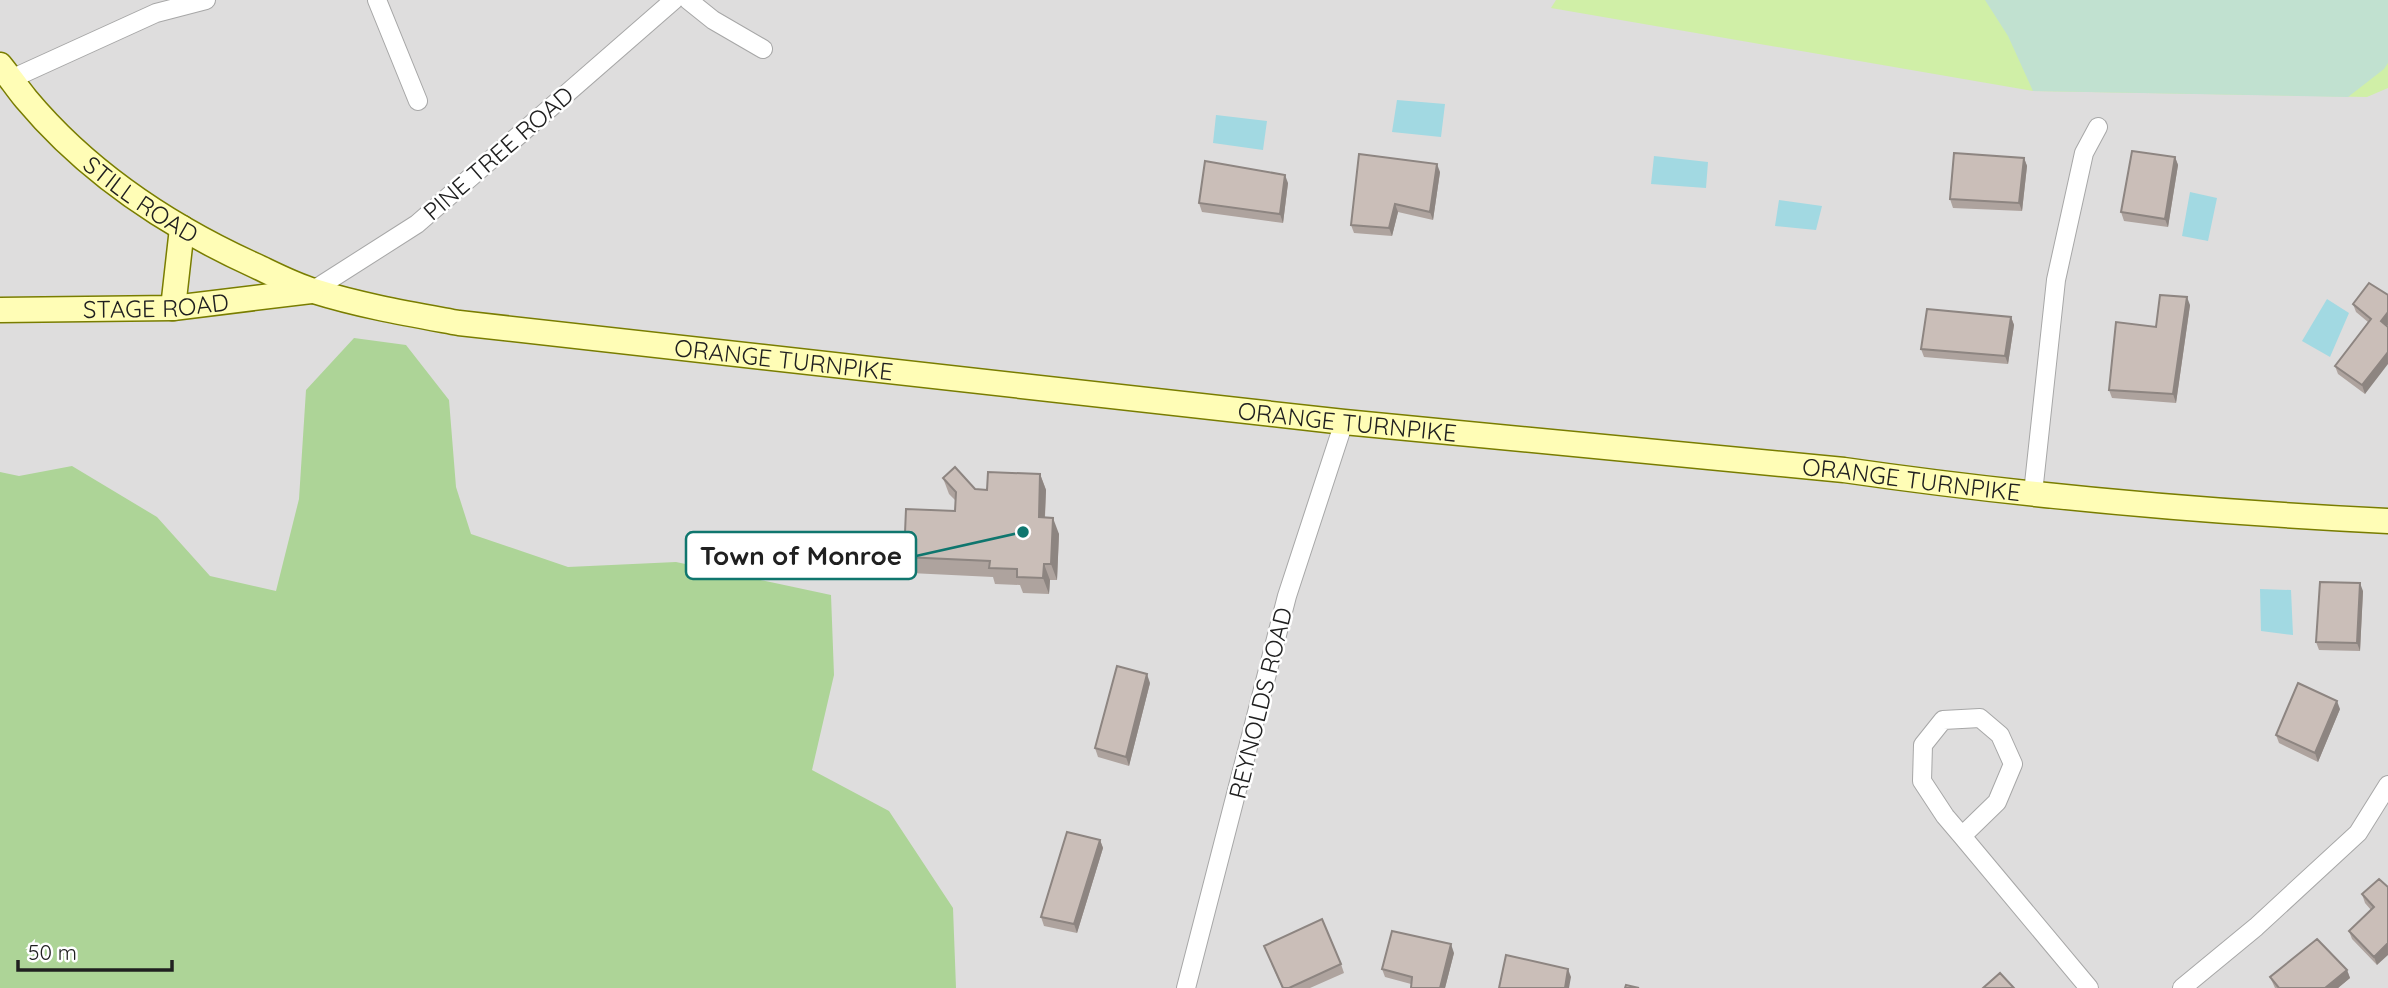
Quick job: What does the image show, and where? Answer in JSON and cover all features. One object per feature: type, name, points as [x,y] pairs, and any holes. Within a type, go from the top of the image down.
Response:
[{"type":"main road","name":"STILL ROAD","points":[[5,72],[26,100],[76,151],[128,193],[182,228],[236,257],[312,291]]},
{"type":"main road","points":[[173,308],[182,228]]},
{"type":"main road","name":"STAGE ROAD","points":[[0,310],[173,308],[312,291]]},
{"type":"main road","name":"ORANGE TURNPIKE","points":[[312,291],[369,306],[459,323],[1345,422],[1844,470],[2250,514],[2388,521]]},
{"type":"street","points":[[5,72],[156,13],[206,0]]},
{"type":"street","points":[[377,0],[418,101]]},
{"type":"street","name":"PINE TREE ROAD","points":[[312,291],[417,224],[674,0]]},
{"type":"street","points":[[688,0],[713,20],[763,49]]},
{"type":"street","points":[[2033,492],[2056,280],[2084,153],[2098,127]]},
{"type":"street","name":"REYNOLDS ROAD","points":[[1186,988],[1287,596],[1345,422]]},
{"type":"street","points":[[1962,836],[1997,802],[2013,764],[2000,735],[1980,718],[1944,720],[1923,745],[1922,781],[1962,836],[2089,988]]},
{"type":"street","points":[[2182,988],[2256,927],[2358,833],[2388,785]]},
{"type":"shaded area","points":[[0,0],[2388,0],[2388,988],[0,988]]},
{"type":"green space","points":[[1556,0],[2388,0],[2388,88],[2367,97],[2033,91],[1551,8]]},
{"type":"green space","points":[[1985,0],[2388,0],[2388,63],[2348,97],[2033,91],[2008,36]]},
{"type":"green space","points":[[354,338],[406,345],[449,400],[456,487],[471,534],[568,567],[676,562],[831,595],[834,675],[812,770],[889,811],[953,908],[956,988],[0,988],[0,472],[19,476],[72,466],[157,517],[210,576],[276,591],[299,499],[306,390]]},
{"type":"water","points":[[1397,100],[1445,104],[1441,137],[1392,132]]},
{"type":"water","points":[[1216,115],[1267,121],[1263,150],[1213,143]]},
{"type":"water","points":[[1654,156],[1708,162],[1706,188],[1651,184]]},
{"type":"water","points":[[2190,192],[2217,198],[2208,241],[2182,236]]},
{"type":"water","points":[[1779,200],[1822,206],[1816,230],[1775,226]]},
{"type":"water","points":[[2327,299],[2349,313],[2330,357],[2302,341]]},
{"type":"water","points":[[2260,589],[2291,590],[2293,635],[2261,631]]},
{"type":"building","points":[[2132,151],[2175,157],[2165,219],[2121,212]]},
{"type":"building","points":[[1954,153],[2024,158],[2019,203],[1950,199]]},
{"type":"building","points":[[1359,154],[1437,164],[1430,212],[1395,204],[1389,228],[1351,225]]},
{"type":"building","points":[[1205,161],[1285,175],[1280,214],[1199,203]]},
{"type":"building","points":[[2369,283],[2388,295],[2388,312],[2381,321],[2388,327],[2388,352],[2362,385],[2335,366],[2371,319],[2353,304]]},
{"type":"building","points":[[2160,295],[2187,297],[2173,394],[2109,390],[2116,322],[2156,327]]},
{"type":"building","points":[[1927,309],[2011,317],[2005,356],[1921,349]]},
{"type":"building","points":[[955,467],[975,489],[987,490],[988,472],[1040,474],[1039,517],[1053,518],[1051,564],[1044,564],[1043,578],[1017,577],[1017,569],[989,568],[990,561],[904,557],[906,509],[955,511],[956,492],[943,478]]},
{"type":"building","points":[[2320,582],[2360,583],[2357,643],[2316,642]]},
{"type":"building","points":[[1117,666],[1147,674],[1126,757],[1095,748]]},
{"type":"building","points":[[2298,683],[2337,701],[2315,753],[2276,735]]},
{"type":"building","points":[[1067,832],[1100,840],[1074,924],[1041,917]]},
{"type":"building","points":[[2379,879],[2388,887],[2388,943],[2374,957],[2349,931],[2374,907],[2362,894]]},
{"type":"building","points":[[1322,919],[1341,964],[1289,988],[1283,988],[1264,946]]},
{"type":"building","points":[[1392,931],[1451,944],[1440,988],[1411,988],[1412,977],[1382,969]]},
{"type":"building","points":[[2317,939],[2347,970],[2325,988],[2279,988],[2270,977]]},
{"type":"building","points":[[1506,955],[1568,969],[1565,988],[1499,988]]},
{"type":"building","points":[[2000,973],[2014,988],[1983,988]]},
{"type":"place","name":"Town of Monroe","points":[[1023,532]]}]
